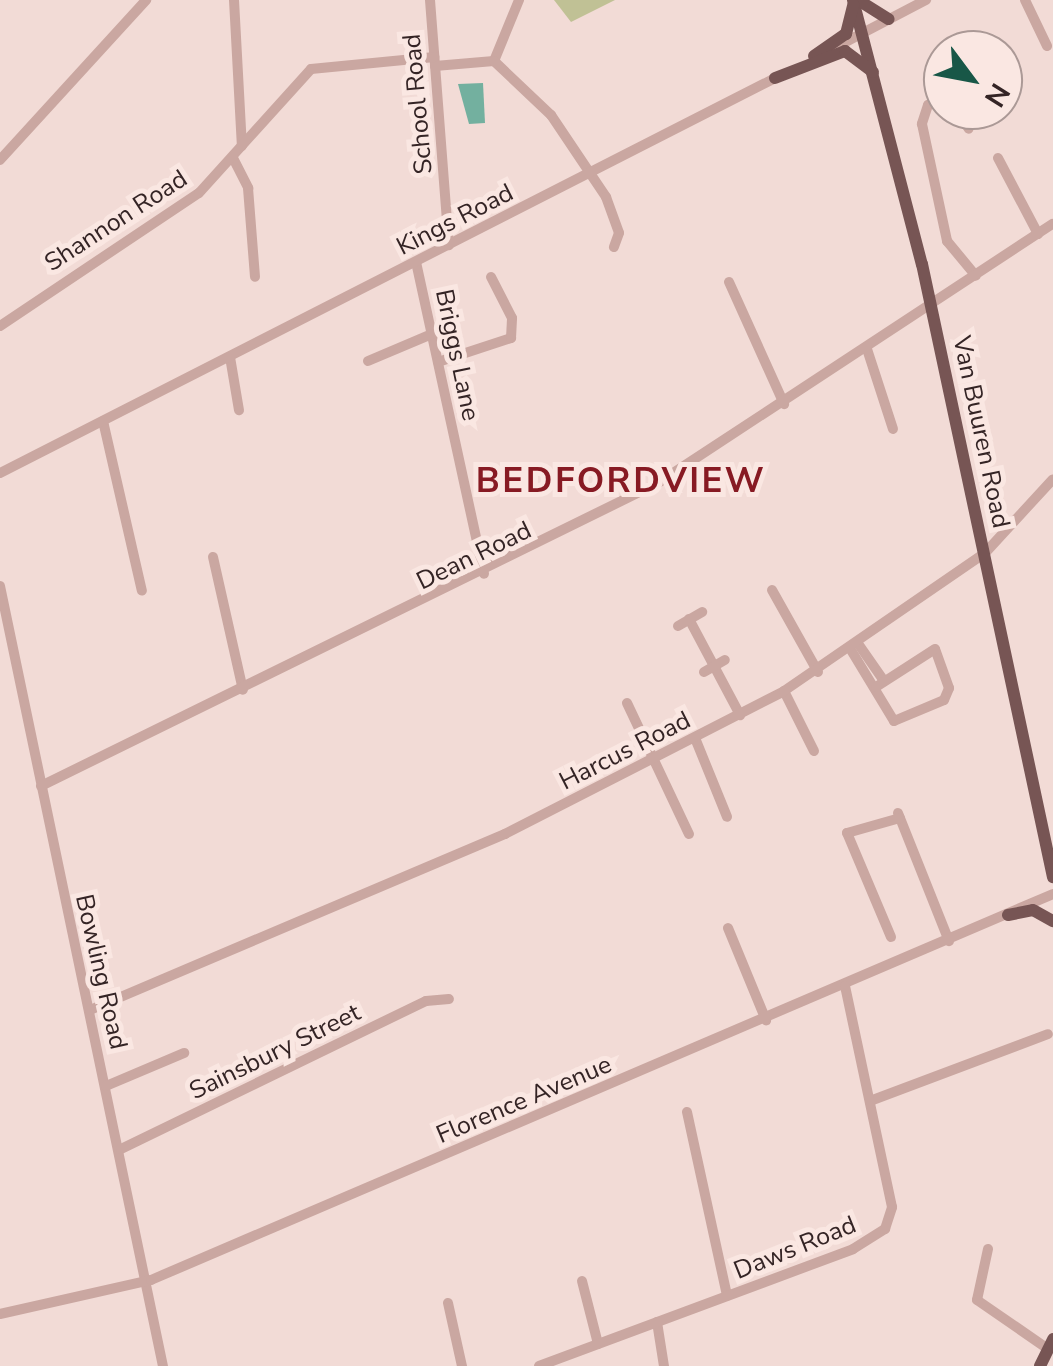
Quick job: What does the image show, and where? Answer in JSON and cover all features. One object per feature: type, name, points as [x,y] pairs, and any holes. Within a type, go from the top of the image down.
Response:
[{"type":"main road","points":[[795,68],[846,34],[855,0],[889,19]]},
{"type":"main road","name":"Van Buuren Road","points":[[855,0],[867,32],[930,307],[1053,876]]},
{"type":"main road","points":[[776,78],[851,50],[878,78]]},
{"type":"main road","points":[[1008,916],[1033,910],[1053,920]]},
{"type":"main road","points":[[1040,1366],[1050,1344]]},
{"type":"street","points":[[0,160],[146,0]]},
{"type":"street","points":[[234,0],[242,147]]},
{"type":"street","name":"School Road","points":[[430,0],[448,245]]},
{"type":"street","points":[[519,0],[494,61],[551,115],[590,174],[618,224],[614,248]]},
{"type":"street","name":"Kings Road","points":[[0,473],[926,0]]},
{"type":"street","points":[[1025,0],[1047,46]]},
{"type":"street","name":"Shannon Road","points":[[0,324],[199,193],[316,66],[494,61]]},
{"type":"street","points":[[923,130],[947,242],[976,276]]},
{"type":"street","points":[[232,158],[248,188],[255,278]]},
{"type":"street","points":[[998,158],[1038,234]]},
{"type":"street","name":"School Road","points":[[446,204],[466,236]]},
{"type":"street","name":"Dean Road","points":[[41,786],[484,574],[658,484],[1053,224]]},
{"type":"street","name":"Briggs Lane","points":[[416,262],[484,574]]},
{"type":"street","points":[[438,362],[511,338],[512,318],[492,276]]},
{"type":"street","points":[[730,282],[784,404]]},
{"type":"street","points":[[368,361],[432,334]]},
{"type":"street","points":[[867,349],[893,429]]},
{"type":"street","points":[[230,356],[239,410]]},
{"type":"street","points":[[103,421],[142,592]]},
{"type":"street","name":"Harcus Road","points":[[90,1010],[505,834],[784,691],[855,648],[985,553],[1052,481]]},
{"type":"street","points":[[213,557],[243,690]]},
{"type":"street","name":"Bowling Road","points":[[0,586],[150,1280],[164,1366]]},
{"type":"street","points":[[772,590],[818,672]]},
{"type":"street","points":[[702,612],[684,622],[714,666],[740,715]]},
{"type":"street","points":[[855,648],[880,684],[894,721],[948,694],[934,649],[880,684]]},
{"type":"street","points":[[784,691],[814,751]]},
{"type":"street","points":[[627,702],[689,834]]},
{"type":"street","points":[[695,738],[727,817]]},
{"type":"street","points":[[892,937],[847,833],[899,816],[950,942]]},
{"type":"street","name":"Florence Avenue","points":[[0,1314],[150,1280],[950,942],[1053,894]]},
{"type":"street","points":[[728,928],[766,1020]]},
{"type":"street","name":"Daws Road","points":[[539,1366],[727,1296],[884,1229],[892,1207],[845,986]]},
{"type":"street","name":"Sainsbury Street","points":[[120,1149],[426,1001],[448,999]]},
{"type":"street","points":[[870,1101],[1048,1034]]},
{"type":"street","points":[[106,1086],[184,1054]]},
{"type":"street","points":[[687,1112],[727,1296]]},
{"type":"street","points":[[988,1249],[977,1300],[1050,1344]]},
{"type":"street","points":[[582,1280],[598,1344]]},
{"type":"street","points":[[448,1303],[462,1366]]},
{"type":"street","points":[[657,1322],[664,1366]]},
{"type":"green space","points":[[554,0],[615,0],[571,22]]},
{"type":"water","points":[[483,83],[485,123],[469,124],[458,84]]},
{"type":"district","name":"BEDFORDVIEW","points":[[621,481]]}]
